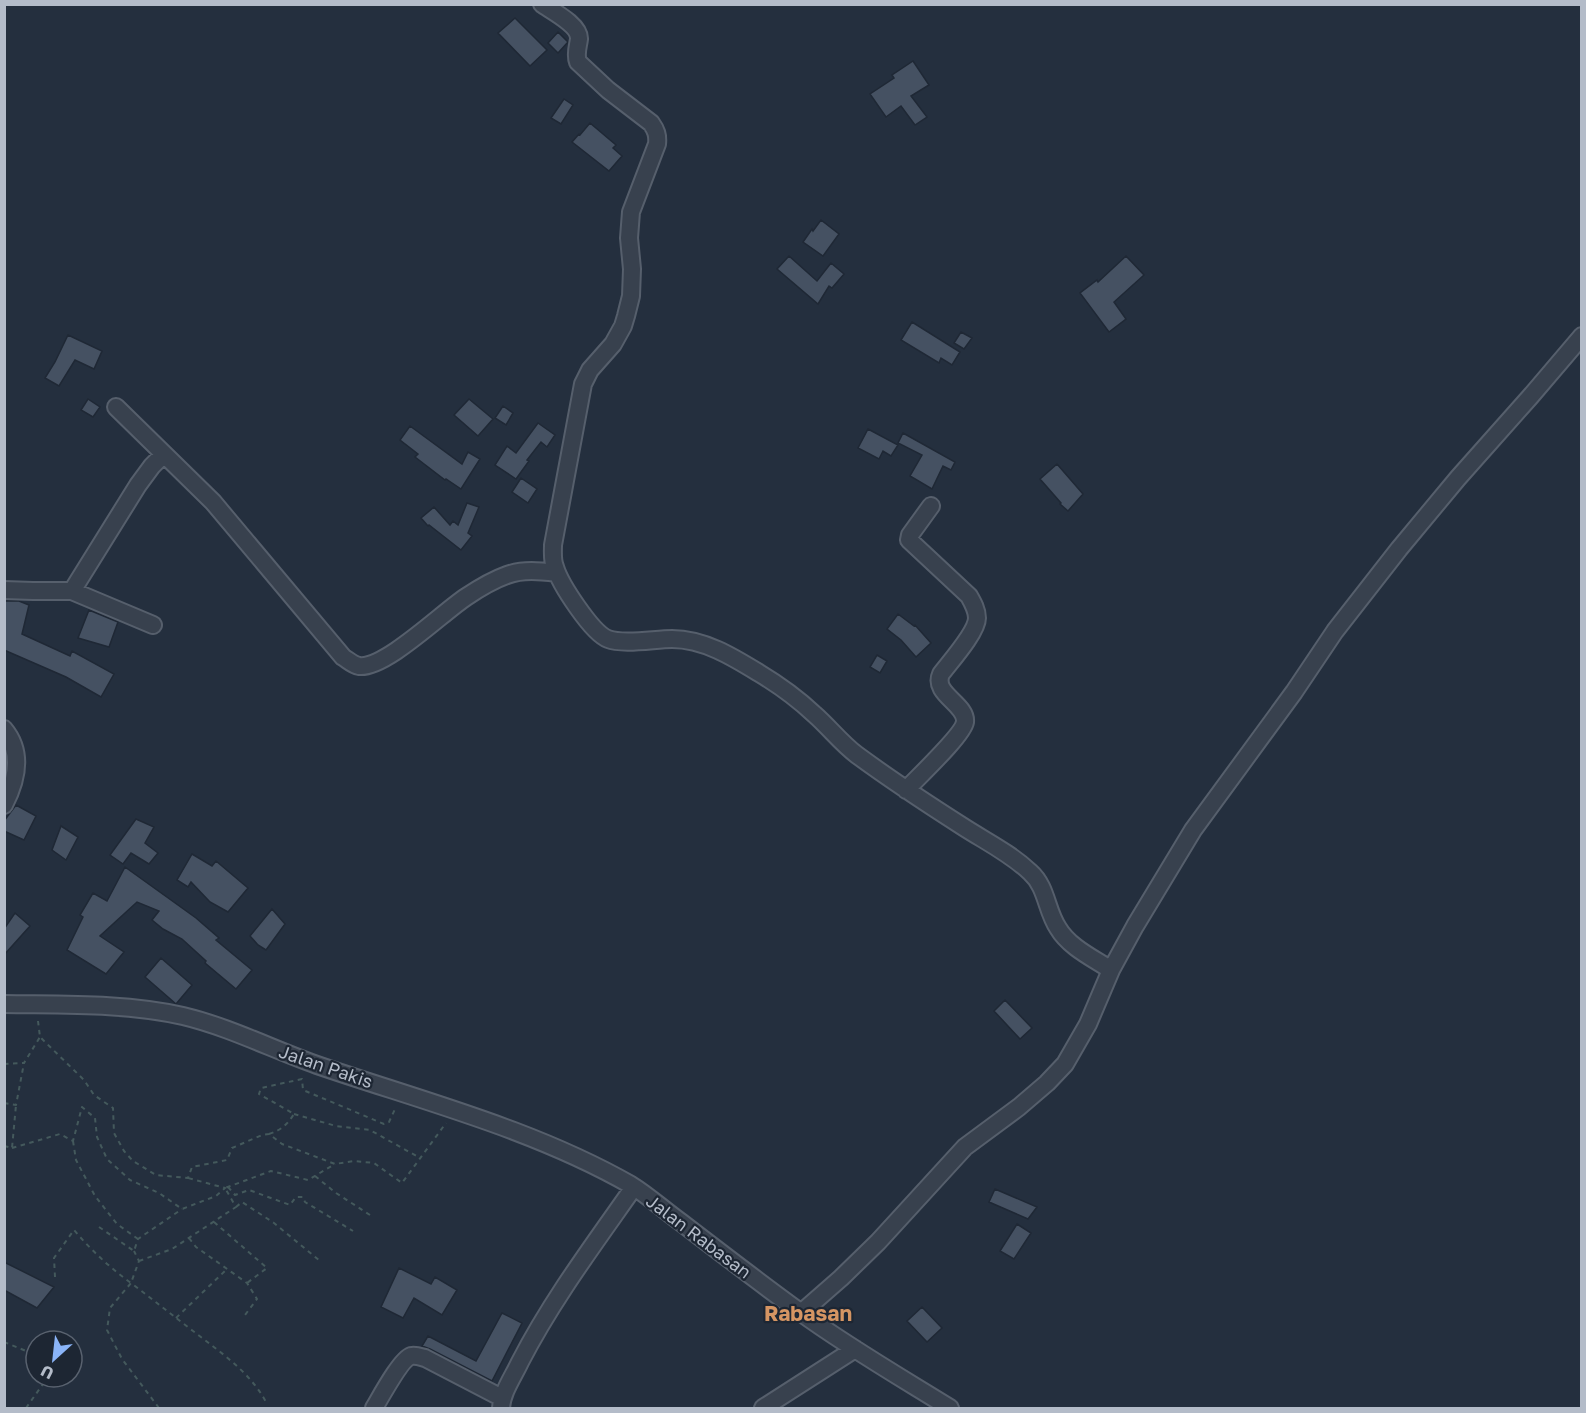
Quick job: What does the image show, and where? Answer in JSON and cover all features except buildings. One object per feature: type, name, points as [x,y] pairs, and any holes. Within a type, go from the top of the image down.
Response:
[{"type":"street","points":[[542,4],[570,23],[577,31],[579,39],[576,56],[578,62],[608,90],[651,123],[658,138],[631,212],[629,230],[632,269],[631,296],[623,326],[613,344],[590,370],[583,384],[553,545],[553,558],[557,573],[586,619],[604,637],[623,641],[674,639],[704,644],[733,657],[780,686],[814,713],[853,752],[906,790],[1007,854],[1030,872],[1042,886],[1053,919],[1064,938],[1111,970]]},
{"type":"street","points":[[801,1312],[878,1242],[965,1147],[1019,1107],[1065,1064],[1088,1024],[1111,970],[1135,926],[1189,837],[1294,692],[1335,631],[1458,478],[1581,336]]},
{"type":"street","points":[[116,407],[213,502],[344,657],[357,665],[379,661],[466,597],[506,575],[520,571],[557,573]]},
{"type":"street","points":[[72,591],[138,485],[164,454]]},
{"type":"street","points":[[906,790],[965,724],[964,716],[942,689],[939,681],[941,674],[974,631],[977,621],[974,605],[969,596],[909,540],[910,535],[931,506]]},
{"type":"street","points":[[4,590],[72,591],[153,625]]},
{"type":"street","points":[[4,729],[15,747],[17,766],[4,805]]},
{"type":"street","name":"Jalan Pakis","points":[[4,1004],[150,1010],[183,1016],[563,1151],[634,1187]]},
{"type":"street","name":"Jalan Rabasan","points":[[502,1403],[529,1344],[565,1284],[634,1187],[801,1312],[855,1349],[950,1408]]},
{"type":"street","points":[[763,1408],[855,1349]]},
{"type":"street","points":[[374,1408],[402,1364],[408,1357],[415,1355],[425,1358],[502,1403]]},
{"type":"path","points":[[36,1005],[40,1037],[84,1080],[94,1095],[113,1108],[114,1133],[124,1151],[133,1161],[156,1175],[188,1178],[227,1187],[235,1195],[249,1190],[290,1205],[296,1197],[303,1197],[305,1202],[353,1231]]},
{"type":"path","points":[[12,1148],[16,1105],[24,1063],[40,1037]]},
{"type":"path","points":[[4,1064],[24,1063]]},
{"type":"path","points":[[403,1093],[389,1122],[384,1124],[303,1090],[302,1079],[261,1088],[259,1094],[294,1114],[336,1126],[370,1130],[421,1158]]},
{"type":"path","points":[[4,1103],[16,1105]]},
{"type":"path","points":[[138,1239],[117,1224],[95,1196],[76,1160],[73,1141],[82,1107],[95,1118],[97,1137],[106,1160],[129,1180],[159,1193],[182,1209]]},
{"type":"path","points":[[134,1251],[138,1239],[182,1209],[216,1197],[227,1187],[271,1170],[308,1180],[335,1164],[354,1161],[374,1163],[402,1183],[455,1111]]},
{"type":"path","points":[[188,1178],[192,1167],[227,1160],[232,1148],[280,1130],[294,1114]]},
{"type":"path","points":[[4,1146],[12,1148],[60,1134],[73,1141]]},
{"type":"path","points":[[269,1134],[282,1144],[335,1164]]},
{"type":"path","points":[[315,1176],[370,1215]]},
{"type":"path","points":[[227,1187],[236,1207]]},
{"type":"path","points":[[139,1261],[172,1249],[242,1202],[274,1223],[320,1261]]},
{"type":"path","points":[[214,1222],[267,1268],[247,1283]]},
{"type":"path","points":[[99,1227],[134,1251],[139,1261],[131,1283],[110,1308],[107,1330],[122,1359],[159,1408]]},
{"type":"path","points":[[55,1277],[54,1258],[74,1230],[111,1269],[246,1374],[266,1402]]},
{"type":"path","points":[[189,1238],[196,1247],[247,1283],[256,1299],[245,1316]]},
{"type":"path","points":[[176,1318],[227,1269]]},
{"type":"path","points":[[4,1342],[24,1350]]},
{"type":"path","points":[[26,1408],[39,1389]]},
{"type":"district","name":"Rabasan","points":[[808,1313]]}]
